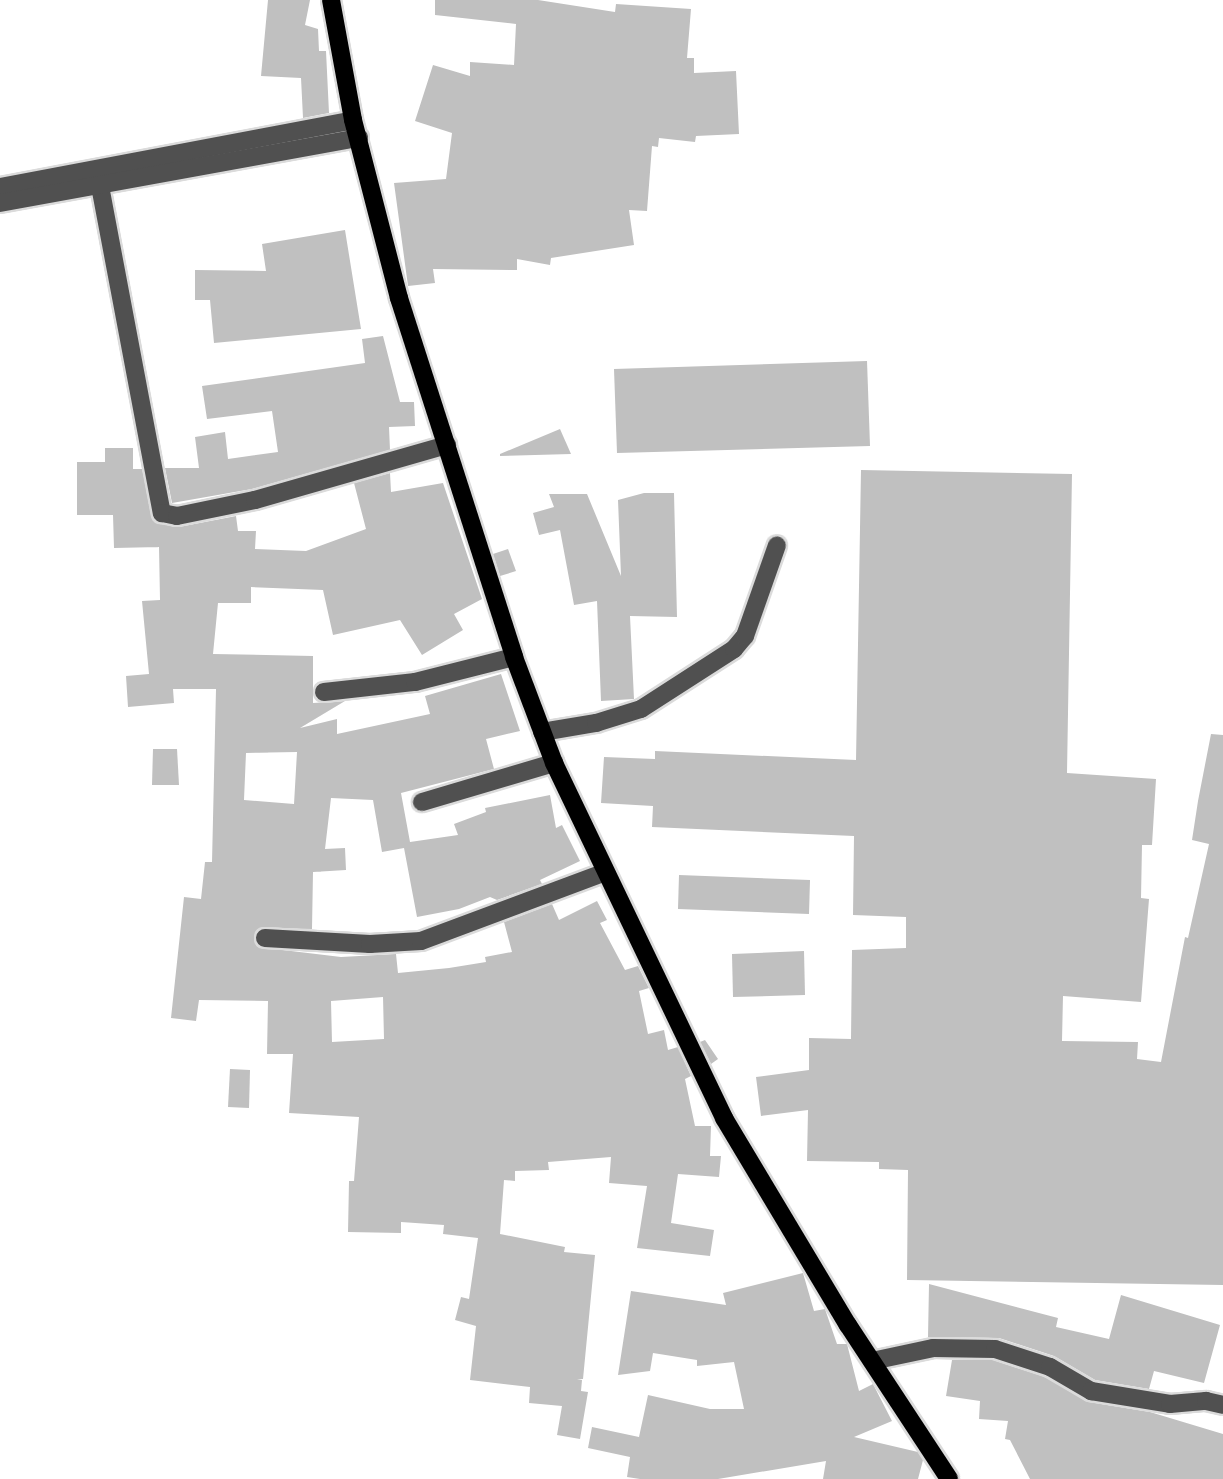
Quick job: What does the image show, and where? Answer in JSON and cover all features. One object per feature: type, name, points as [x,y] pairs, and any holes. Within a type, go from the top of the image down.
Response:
[{"type":"main road","points":[[331,0],[353,120],[399,298],[514,657],[554,763],[603,873],[724,1118],[872,1361],[949,1479]]},
{"type":"street","points":[[0,187],[353,120]]},
{"type":"street","points":[[0,203],[359,138]]},
{"type":"street","points":[[100,186],[162,513],[177,516],[255,500],[447,445]]},
{"type":"street","points":[[542,732],[596,723],[641,709],[734,649],[745,636],[777,545]]},
{"type":"street","points":[[324,692],[415,682],[514,657]]},
{"type":"street","points":[[422,802],[554,763]]},
{"type":"street","points":[[265,938],[370,944],[421,941],[603,873]]},
{"type":"street","points":[[872,1361],[933,1348],[995,1349],[1050,1367],[1091,1391],[1170,1404],[1206,1401],[1223,1405]]},
{"type":"building","points":[[268,0],[310,0],[305,25],[318,29],[319,51],[326,51],[329,113],[303,118],[301,78],[261,76]]},
{"type":"building","points":[[435,0],[538,0],[615,12],[616,4],[691,9],[687,58],[694,58],[694,73],[736,71],[739,134],[696,136],[695,142],[659,138],[658,147],[652,146],[647,211],[629,210],[634,245],[551,258],[550,265],[517,259],[517,270],[433,269],[435,283],[408,286],[394,183],[446,179],[452,133],[415,121],[433,65],[470,76],[470,62],[514,65],[516,24],[435,15]]},
{"type":"building","points":[[345,230],[361,329],[214,343],[210,300],[195,300],[195,270],[266,271],[262,244]]},
{"type":"building","points":[[383,336],[400,402],[414,402],[415,426],[389,427],[390,450],[252,489],[172,503],[165,468],[199,468],[195,437],[225,432],[228,459],[278,452],[272,411],[207,419],[202,386],[365,363],[362,339]]},
{"type":"building","points":[[867,361],[870,446],[617,453],[614,369]]},
{"type":"building","points":[[560,429],[571,454],[500,456],[500,454]]},
{"type":"building","points":[[105,448],[133,448],[133,469],[142,469],[155,521],[179,527],[236,516],[238,531],[256,531],[255,549],[306,551],[366,529],[354,483],[390,473],[391,492],[443,483],[482,599],[454,614],[463,630],[422,655],[400,620],[333,635],[323,590],[251,587],[251,603],[218,603],[213,654],[313,656],[313,703],[345,701],[300,728],[337,719],[337,734],[430,714],[425,696],[501,674],[520,731],[486,739],[494,769],[401,793],[410,842],[458,835],[454,824],[486,812],[485,808],[550,795],[556,828],[562,825],[580,861],[540,880],[542,884],[497,900],[490,897],[459,909],[417,917],[404,848],[382,852],[373,800],[331,798],[325,849],[345,848],[346,870],[313,872],[312,929],[261,928],[254,937],[258,947],[341,957],[396,954],[398,973],[449,968],[486,962],[485,957],[512,952],[504,922],[552,904],[559,920],[597,901],[607,920],[600,923],[625,970],[638,966],[649,988],[639,991],[648,1034],[664,1030],[668,1050],[678,1047],[691,1076],[685,1079],[695,1126],[711,1126],[710,1156],[721,1156],[719,1177],[678,1174],[671,1223],[714,1230],[710,1256],[637,1248],[647,1186],[609,1183],[611,1157],[548,1162],[549,1170],[515,1171],[515,1181],[504,1180],[500,1234],[565,1247],[564,1252],[595,1255],[583,1379],[577,1379],[582,1380],[581,1391],[588,1392],[580,1439],[557,1435],[562,1406],[529,1403],[530,1387],[470,1380],[476,1326],[455,1320],[461,1297],[469,1299],[478,1238],[443,1234],[444,1225],[401,1222],[401,1233],[348,1232],[349,1181],[354,1181],[359,1117],[289,1113],[293,1054],[267,1054],[268,1001],[199,1000],[196,1021],[171,1018],[184,897],[201,899],[205,862],[212,862],[216,689],[173,689],[174,703],[128,707],[126,676],[149,674],[142,601],[160,600],[159,547],[114,548],[113,515],[77,515],[77,462],[105,462]],"holes":[[[297,752],[294,804],[244,800],[246,753]],[[383,997],[384,1039],[332,1042],[331,1001]]]},
{"type":"building","points":[[861,470],[1072,474],[1067,773],[1156,779],[1152,845],[1142,845],[1141,898],[1149,899],[1141,1002],[1063,996],[1062,1041],[1138,1042],[1137,1059],[1161,1062],[1185,937],[1188,938],[1209,844],[1192,840],[1198,801],[1211,734],[1223,735],[1223,1285],[907,1280],[908,1170],[879,1169],[879,1162],[807,1161],[808,1110],[761,1116],[756,1077],[809,1070],[809,1038],[851,1039],[852,950],[906,948],[906,917],[853,915],[854,836],[652,827],[653,806],[601,803],[604,757],[655,759],[655,751],[856,760]]},
{"type":"building","points":[[644,493],[674,493],[677,617],[630,616],[634,699],[601,701],[597,601],[574,605],[560,530],[539,535],[533,513],[554,507],[549,494],[587,494],[621,576],[618,500]]},
{"type":"building","points":[[508,549],[516,571],[500,576],[493,554]]},
{"type":"building","points":[[153,749],[177,749],[179,785],[152,785]]},
{"type":"building","points":[[679,875],[810,880],[809,914],[678,909]]},
{"type":"building","points":[[804,951],[805,995],[733,997],[732,954]]},
{"type":"building","points":[[705,1040],[718,1059],[711,1064],[700,1042]]},
{"type":"building","points":[[230,1069],[250,1070],[249,1108],[228,1107]]},
{"type":"building","points":[[803,1273],[814,1311],[825,1309],[837,1344],[847,1344],[859,1391],[873,1384],[892,1421],[854,1437],[918,1452],[923,1460],[918,1479],[823,1479],[826,1461],[718,1479],[640,1479],[627,1477],[630,1457],[588,1448],[592,1427],[639,1437],[648,1395],[710,1409],[744,1409],[734,1362],[697,1366],[697,1360],[653,1353],[650,1371],[618,1375],[631,1291],[726,1305],[723,1293]]},
{"type":"building","points":[[929,1284],[1058,1318],[1056,1327],[1109,1339],[1121,1295],[1220,1325],[1204,1383],[1154,1371],[1149,1389],[1095,1380],[1054,1356],[999,1338],[928,1337]]},
{"type":"building","points":[[952,1360],[993,1360],[1045,1377],[1089,1402],[1150,1412],[1223,1434],[1223,1479],[1030,1479],[1010,1440],[1005,1439],[1008,1421],[979,1419],[980,1401],[946,1396]]}]
